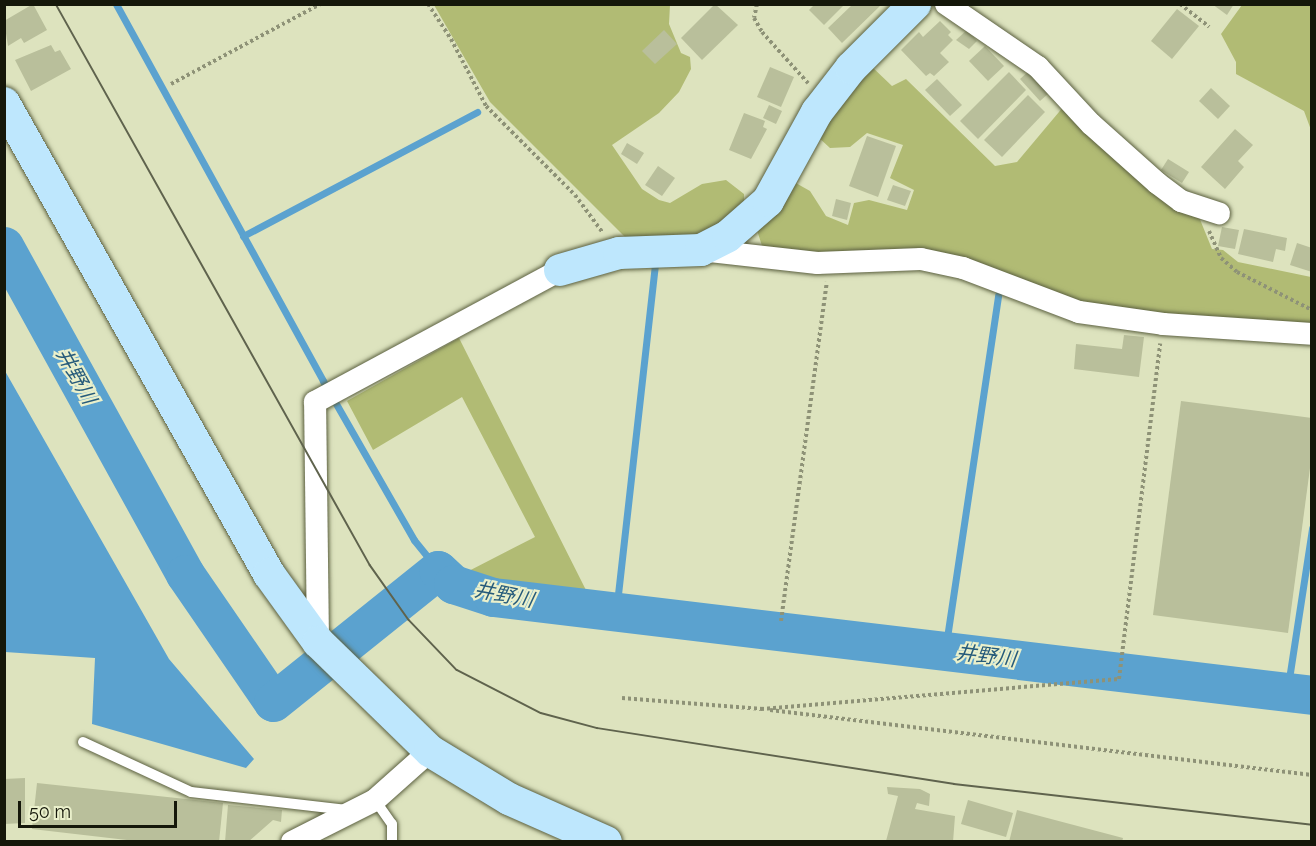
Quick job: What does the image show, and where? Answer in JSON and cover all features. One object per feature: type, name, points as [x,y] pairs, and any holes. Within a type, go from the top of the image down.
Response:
[{"type":"street","points":[[701,250],[728,236],[768,201],[817,112],[850,68],[915,4]]},
{"type":"street","points":[[946,4],[1038,67],[1091,124],[1157,183],[1209,211]]},
{"type":"street","points":[[4,104],[269,574],[318,642],[430,751],[509,799],[606,842]]},
{"type":"street","points":[[318,642],[315,402],[560,270],[612,255],[701,250],[830,263],[921,259],[944,263],[1049,304],[1163,324],[1311,334]]},
{"type":"street","points":[[292,842],[365,805],[430,751]]},
{"type":"lane","points":[[83,742],[190,792],[365,805],[392,824],[392,842]]},
{"type":"path","points":[[171,84],[320,4]]},
{"type":"path","points":[[428,4],[451,39],[486,106],[575,195],[596,222],[612,255]]},
{"type":"path","points":[[757,4],[754,18],[762,32],[808,83]]},
{"type":"path","points":[[1180,4],[1209,27]]},
{"type":"path","points":[[1209,211],[1221,258],[1237,272],[1311,310]]},
{"type":"path","points":[[781,621],[830,263]]},
{"type":"path","points":[[761,709],[1119,679],[1163,324]]},
{"type":"path","points":[[622,698],[761,709],[1311,775]]},
{"type":"green space","points":[[434,5],[670,5],[669,24],[681,53],[690,57],[691,69],[679,92],[659,113],[612,145],[642,189],[659,200],[670,203],[702,184],[726,180],[744,194],[744,211],[705,233],[630,242],[490,102]]},
{"type":"green space","points":[[1242,5],[1311,5],[1311,130],[1304,111],[1236,74],[1236,62],[1221,34]]},
{"type":"green space","points":[[870,65],[892,86],[906,79],[995,166],[1017,162],[1064,106],[1199,217],[1212,249],[1223,250],[1238,262],[1311,277],[1311,327],[1077,305],[1025,284],[763,249],[756,227],[794,182],[810,191],[826,216],[848,225],[854,203],[869,200],[907,210],[914,190],[890,178],[903,145],[867,133],[850,147],[830,148],[817,136]]},
{"type":"green space","points":[[459,338],[593,604],[497,592],[459,576],[535,537],[462,397],[373,450],[347,401]]},
{"type":"water","points":[[5,371],[169,659],[254,759],[246,768],[92,724],[95,658],[5,652]]},
{"type":"building","points":[[33,4],[47,30],[24,43],[21,38],[8,46],[4,21]]},
{"type":"building","points":[[715,4],[738,25],[702,60],[681,38]]},
{"type":"building","points":[[815,4],[845,4],[824,25],[809,10]]},
{"type":"building","points":[[853,4],[882,4],[842,43],[828,28]]},
{"type":"building","points":[[1212,4],[1234,4],[1227,15]]},
{"type":"building","points":[[1177,9],[1199,26],[1172,59],[1151,41]]},
{"type":"building","points":[[940,21],[951,32],[948,35],[953,40],[940,53],[949,62],[934,76],[930,73],[926,76],[901,50],[919,32],[923,37]]},
{"type":"building","points":[[664,30],[677,44],[655,64],[642,51]]},
{"type":"building","points":[[967,30],[977,41],[969,49],[956,40]]},
{"type":"building","points":[[51,45],[55,52],[60,50],[71,69],[31,91],[15,60]]},
{"type":"building","points":[[985,46],[1004,66],[988,81],[969,61]]},
{"type":"building","points":[[770,67],[794,77],[781,107],[757,97]]},
{"type":"building","points":[[1029,71],[1049,93],[1040,101],[1020,79]]},
{"type":"building","points":[[1009,72],[1026,90],[978,139],[960,121]]},
{"type":"building","points":[[937,79],[962,105],[950,116],[925,90]]},
{"type":"building","points":[[1211,88],[1230,106],[1218,119],[1199,101]]},
{"type":"building","points":[[1028,95],[1045,112],[1002,157],[984,140]]},
{"type":"building","points":[[769,105],[782,111],[776,124],[763,118]]},
{"type":"building","points":[[744,113],[765,121],[763,127],[767,129],[751,159],[729,150]]},
{"type":"building","points":[[1235,129],[1253,145],[1238,161],[1244,167],[1225,189],[1201,167]]},
{"type":"building","points":[[867,136],[896,146],[878,197],[849,186]]},
{"type":"building","points":[[627,143],[644,153],[637,164],[621,154]]},
{"type":"building","points":[[1168,159],[1189,172],[1182,183],[1161,170]]},
{"type":"building","points":[[658,166],[675,178],[662,196],[645,185]]},
{"type":"building","points":[[893,185],[911,191],[905,206],[887,200]]},
{"type":"building","points":[[836,199],[851,203],[847,220],[832,216]]},
{"type":"building","points":[[1222,227],[1239,230],[1235,249],[1218,246]]},
{"type":"building","points":[[1244,229],[1287,238],[1285,251],[1276,249],[1273,262],[1238,254]]},
{"type":"building","points":[[1297,243],[1312,248],[1312,272],[1290,265]]},
{"type":"building","points":[[1124,335],[1144,337],[1139,377],[1074,369],[1076,344],[1122,349]]},
{"type":"building","points":[[1181,401],[1312,418],[1312,453],[1288,633],[1153,615]]},
{"type":"building","points":[[25,778],[25,823],[4,824],[4,779]]},
{"type":"building","points":[[37,783],[223,803],[219,842],[144,842],[32,829]]},
{"type":"building","points":[[887,787],[920,789],[930,794],[929,806],[917,803],[915,809],[955,816],[953,842],[886,841],[898,796],[888,794]]},
{"type":"building","points":[[968,800],[1013,813],[1006,837],[961,824]]},
{"type":"building","points":[[228,805],[282,810],[281,822],[273,820],[248,842],[225,842]]},
{"type":"building","points":[[1017,810],[1123,838],[1122,842],[1009,842]]},
{"type":"waterway","points":[[116,4],[323,381],[414,540],[438,570]]},
{"type":"waterway","points":[[243,236],[477,112]]},
{"type":"waterway","name":"井野川","points":[[4,246],[185,574],[273,702],[438,570],[453,584],[493,597],[1312,695]]},
{"type":"waterway","points":[[616,612],[655,266]]},
{"type":"waterway","points":[[945,651],[998,295]]},
{"type":"waterway","points":[[1287,692],[1312,528]]},
{"type":"tram line","points":[[56,4],[370,565],[409,620],[457,670],[541,713],[597,728],[954,784],[1312,825]]}]
